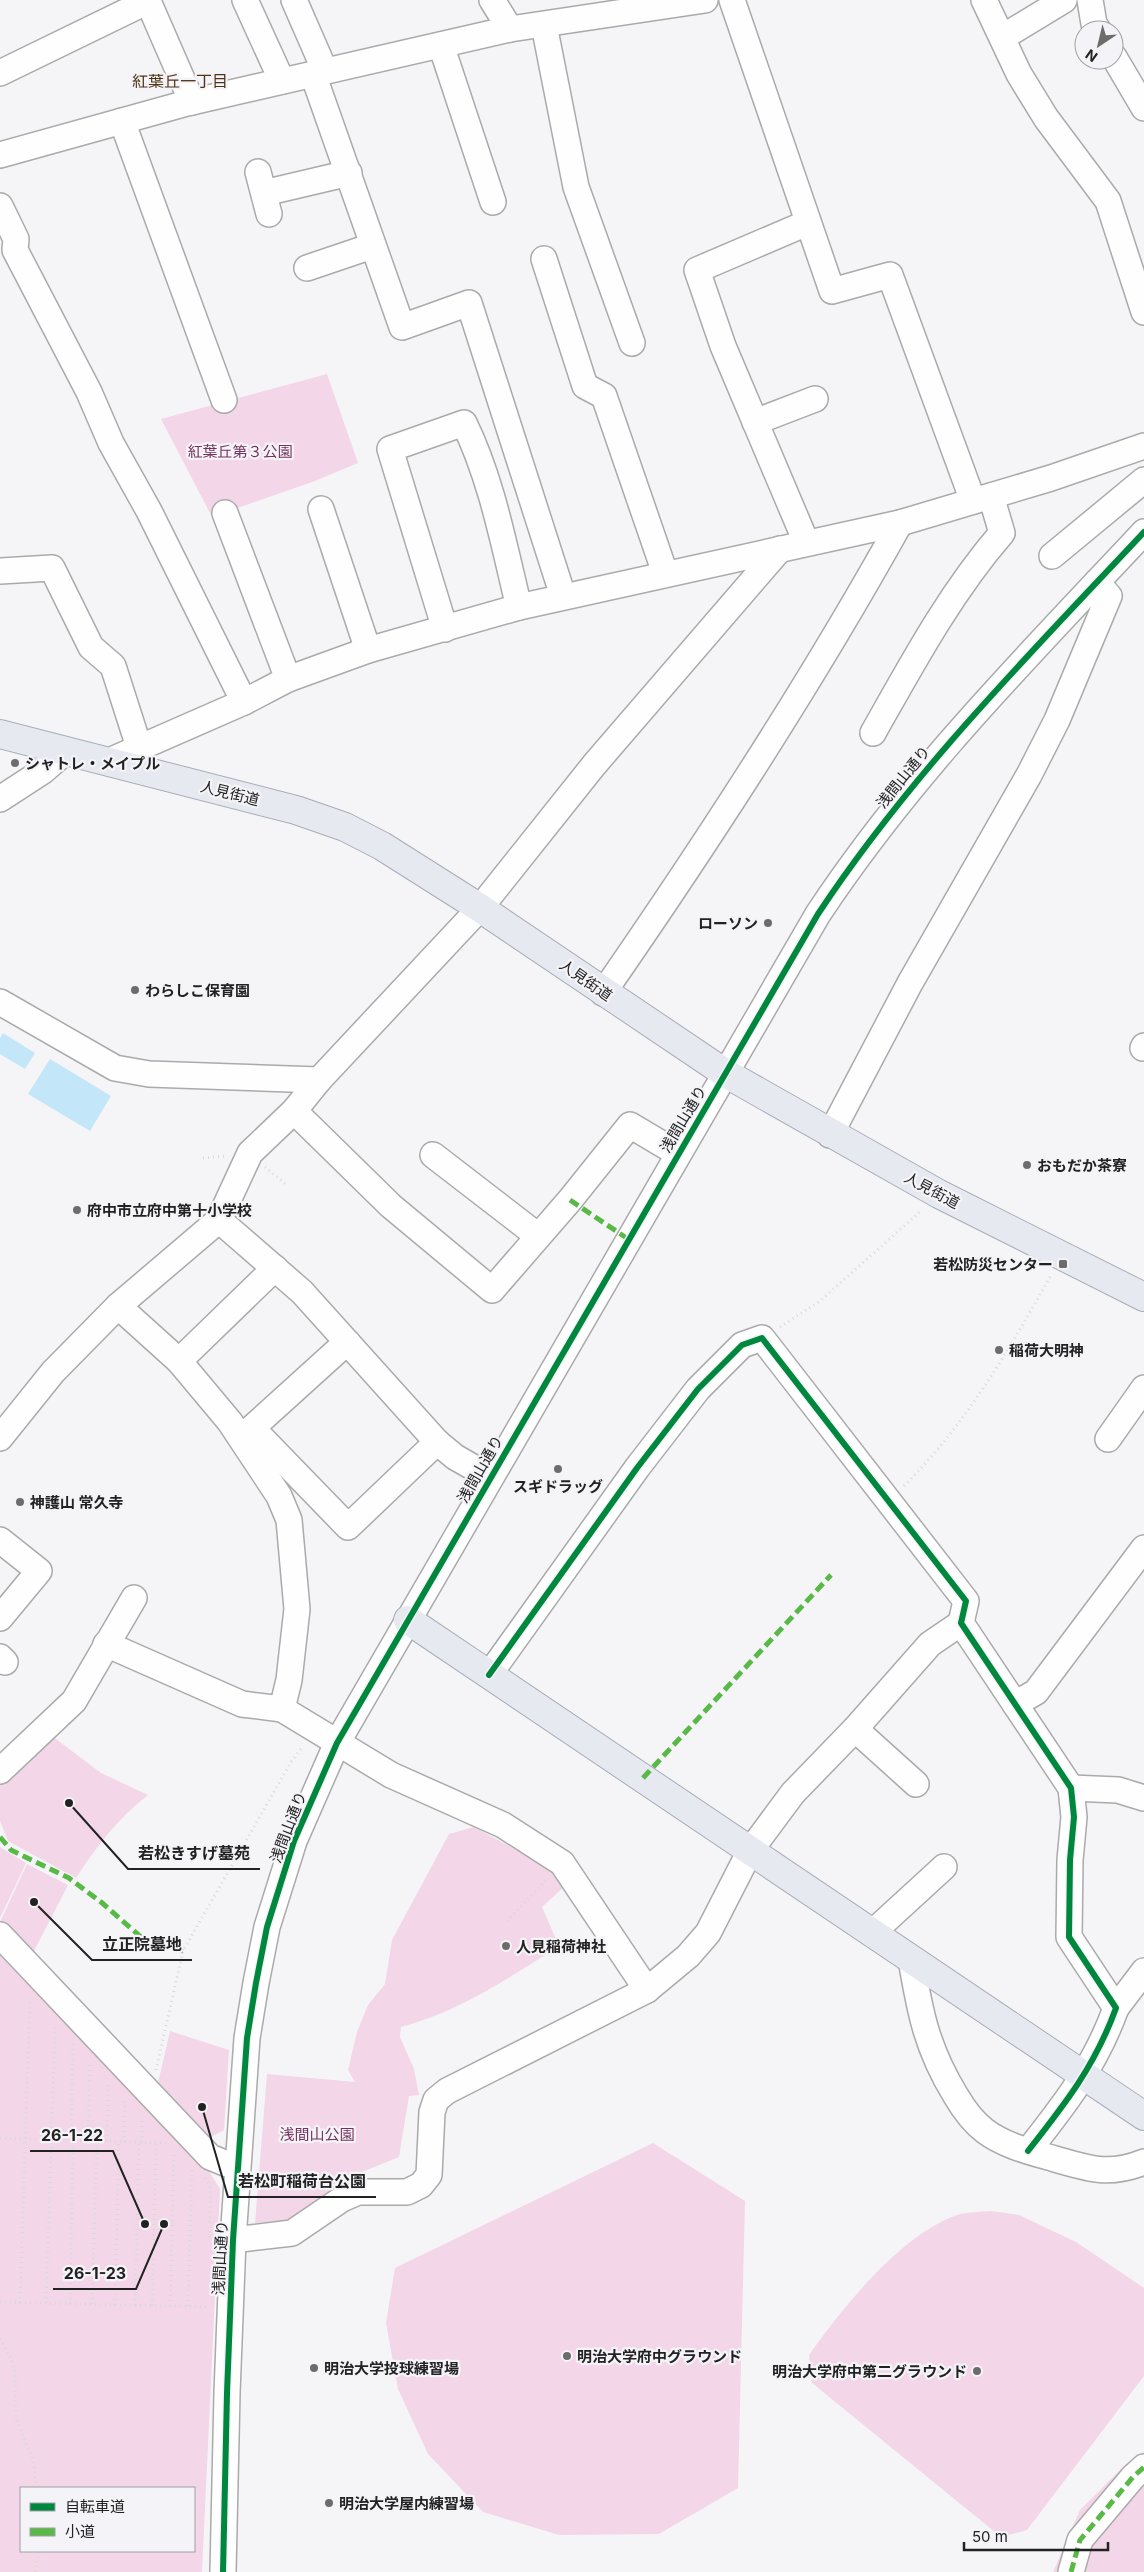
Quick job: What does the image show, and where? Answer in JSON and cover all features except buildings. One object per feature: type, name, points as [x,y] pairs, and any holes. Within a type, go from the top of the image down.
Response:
[{"type":"main road","name":"人見街道","points":[[0,734],[296,810],[344,827],[382,846],[480,908],[724,1074],[830,1135],[939,1194],[1144,1297]]},
{"type":"main road","points":[[408,1620],[1144,2116]]},
{"type":"street","points":[[245,0],[282,81]]},
{"type":"street","points":[[294,0],[319,73],[348,173],[372,246],[402,327],[469,303],[563,596]]},
{"type":"street","points":[[492,0],[510,29]]},
{"type":"street","points":[[0,155],[192,102],[510,29],[705,0]]},
{"type":"street","points":[[732,0],[774,119],[807,223],[832,291],[890,275],[982,498],[1002,532],[971,570],[914,660],[873,733]]},
{"type":"street","points":[[984,0],[1020,74],[1046,118],[1108,201],[1144,312]]},
{"type":"street","points":[[1003,37],[1064,0]]},
{"type":"street","points":[[1090,0],[1093,20]]},
{"type":"street","points":[[0,73],[148,1],[192,102]]},
{"type":"street","points":[[544,25],[576,186],[632,343]]},
{"type":"street","points":[[441,45],[492,202]]},
{"type":"street","points":[[1122,70],[1144,108]]},
{"type":"street","points":[[122,121],[224,400]]},
{"type":"street","points":[[264,193],[348,173]]},
{"type":"street","points":[[0,206],[16,239],[8,253],[89,392],[111,443],[149,510],[244,702]]},
{"type":"street","points":[[806,542],[723,346],[697,270],[807,223]]},
{"type":"street","points":[[307,268],[372,246]]},
{"type":"street","points":[[544,259],[585,386],[604,396],[665,573]]},
{"type":"street","points":[[755,422],[815,399]]},
{"type":"street","points":[[445,629],[390,449],[464,423],[474,444],[495,510],[519,606]]},
{"type":"street","points":[[107,762],[244,702],[288,679],[368,650],[519,606],[900,523],[1144,446]]},
{"type":"street","points":[[1052,556],[1144,480]]},
{"type":"street","points":[[321,509],[368,650]]},
{"type":"street","points":[[225,513],[288,679]]},
{"type":"street","points":[[603,993],[714,832],[843,625],[900,523]]},
{"type":"street","name":"浅間山通り","points":[[223,2572],[233,2240],[247,2038],[256,1982],[268,1927],[294,1841],[337,1743],[490,1477],[560,1361],[677,1153],[813,921],[875,831],[948,742],[1144,532]]},
{"type":"street","points":[[0,1438],[53,1372],[118,1306],[219,1220],[250,1153],[294,1111],[319,1080],[480,908],[594,765],[780,548]]},
{"type":"street","points":[[0,571],[52,568],[91,647],[113,666],[139,747]]},
{"type":"street","points":[[830,1135],[882,1034],[1029,775],[1057,720],[1109,596],[1097,582]]},
{"type":"street","points":[[0,799],[44,771],[65,752]]},
{"type":"street","points":[[0,1002],[115,1068],[149,1074],[319,1080]]},
{"type":"street","points":[[294,1111],[391,1206],[492,1290],[630,1125],[677,1153]]},
{"type":"street","points":[[433,1155],[538,1236]]},
{"type":"street","points":[[219,1220],[302,1292],[437,1442],[455,1457],[490,1477]]},
{"type":"street","points":[[179,1361],[275,1268]]},
{"type":"street","points":[[118,1306],[179,1361],[230,1422],[279,1496],[289,1520],[297,1609],[289,1680],[282,1709]]},
{"type":"street","points":[[233,2240],[292,2233],[342,2199],[358,2192],[406,2192],[421,2185],[428,2175],[432,2112],[436,2100],[447,2091],[647,1990],[688,1956],[708,1933],[750,1851],[793,1793],[855,1729],[930,1644],[961,1623],[966,1600],[762,1338],[742,1345],[698,1389],[637,1468],[489,1675]]},
{"type":"street","points":[[347,1342],[252,1428],[348,1527],[437,1442]]},
{"type":"street","points":[[1108,1439],[1144,1388]]},
{"type":"street","points":[[0,1540],[39,1571],[0,1618]]},
{"type":"street","points":[[1015,1704],[1036,1692],[1144,1548]]},
{"type":"street","points":[[0,1772],[74,1701],[134,1598]]},
{"type":"street","points":[[961,1623],[1071,1788],[1074,1817],[1070,1860],[1069,1937],[1116,2008]]},
{"type":"street","points":[[106,1644],[242,1704],[282,1709],[391,1775],[502,1825],[562,1863],[647,1990]]},
{"type":"street","points":[[855,1729],[916,1784]]},
{"type":"street","points":[[1071,1788],[1118,1790],[1144,1798]]},
{"type":"street","points":[[872,1933],[944,1868]]},
{"type":"street","points":[[0,1935],[147,2101],[210,2157],[237,2168]]},
{"type":"street","points":[[911,1959],[924,2025],[932,2053],[964,2110],[984,2131],[1001,2142],[1094,2170],[1110,2171],[1125,2169],[1144,2162]]},
{"type":"street","points":[[1028,2151],[1072,2095],[1103,2043],[1116,2008],[1144,1971]]},
{"type":"street","points":[[1071,2572],[1080,2540],[1133,2478],[1144,2468]]},
{"type":"path","points":[[250,1153],[288,1186]]},
{"type":"path","points":[[762,1338],[820,1301],[939,1194]]},
{"type":"path","points":[[889,1502],[942,1445],[987,1386],[1061,1256]]},
{"type":"path","points":[[135,2305],[140,2142],[147,2101],[183,1951],[291,1762],[315,1729]]},
{"type":"path","points":[[507,1921],[562,1863]]},
{"type":"path","points":[[20,2303],[30,1997]]},
{"type":"path","points":[[46,2303],[55,2014]]},
{"type":"path","points":[[70,2304],[73,2033]]},
{"type":"path","points":[[88,2141],[91,2052]]},
{"type":"path","points":[[107,2142],[108,2080]]},
{"type":"path","points":[[124,2142],[125,2098]]},
{"type":"path","points":[[0,2138],[174,2143],[170,2306]]},
{"type":"path","points":[[92,2304],[97,2141]]},
{"type":"path","points":[[115,2305],[119,2142]]},
{"type":"path","points":[[152,2305],[156,2143]]},
{"type":"path","points":[[188,2306],[192,2162]]},
{"type":"path","points":[[202,2174],[211,2189],[209,2248]]},
{"type":"path","points":[[0,2302],[207,2307],[208,2297]]},
{"type":"path","points":[[0,2338],[11,2358],[15,2371],[16,2418],[34,2463],[36,2487]]},
{"type":"path","points":[[36,2572],[35,2565],[40,2552]]},
{"type":"green space","name":"紅葉丘第３公園","points":[[327,374],[358,463],[315,481],[212,517],[161,419]]},
{"type":"green space","points":[[48,1733],[101,1773],[148,1795],[127,1813],[108,1834],[76,1878],[8,1841],[0,1821],[0,1780]]},
{"type":"green space","name":"浅間山公園","points":[[474,1827],[526,1855],[544,1860],[566,1885],[542,1907],[559,1946],[483,1993],[443,2013],[401,2027],[400,2037],[414,2069],[419,2095],[409,2096],[399,2157],[347,2178],[289,2220],[255,2223],[267,2074],[355,2082],[348,2070],[357,2032],[368,2005],[385,1984],[392,1940],[449,1834]]},
{"type":"green space","points":[[0,1847],[26,1863],[0,1918]]},
{"type":"green space","points":[[27,1864],[68,1885],[32,1955],[0,1922]]},
{"type":"green space","points":[[0,1947],[204,2163],[220,2189],[202,2572],[0,2572]]},
{"type":"green space","points":[[170,2031],[229,2050],[224,2130],[207,2139],[158,2083]]},
{"type":"green space","name":"明治大学府中グラウンド","points":[[653,2143],[745,2201],[738,2488],[659,2534],[559,2535],[483,2512],[428,2454],[398,2389],[386,2323],[395,2268]]},
{"type":"green space","name":"明治大学府中第二グラウンド","points":[[991,2211],[1019,2215],[1076,2242],[1144,2288],[1144,2376],[1027,2530],[1001,2537],[812,2383],[809,2355],[839,2315],[876,2273],[917,2237],[939,2223],[960,2214]]},
{"type":"green space","points":[[1144,2452],[1144,2572],[1053,2572],[1080,2510],[1126,2464]]},
{"type":"water","points":[[3,1033],[35,1053],[25,1069],[0,1054],[0,1038]]},
{"type":"water","points":[[50,1059],[111,1096],[90,1131],[28,1094]]},
{"type":"marked path","points":[[570,1200],[628,1239]]},
{"type":"marked path","points":[[643,1778],[831,1575]]},
{"type":"marked path","points":[[0,1837],[11,1850],[69,1878],[101,1902],[142,1938],[183,1951]]},
{"type":"marked path","points":[[1071,2572],[1080,2540],[1133,2477],[1144,2467]]},
{"type":"cycle path","points":[[223,2572],[233,2240],[247,2038],[267,1927],[294,1841],[337,1743],[818,914],[854,862],[932,763],[1015,669],[1144,532]]},
{"type":"cycle path","points":[[489,1675],[637,1468],[698,1389],[742,1345],[762,1338],[966,1601],[961,1623],[1071,1788],[1074,1817],[1070,1860],[1069,1937],[1116,2008],[1099,2048],[1078,2084],[1028,2151]]},
{"type":"place","name":"シャトレ・メイプル","points":[[15,763]]},
{"type":"place","name":"ローソン","points":[[768,923]]},
{"type":"place","name":"わらしこ保育園","points":[[135,990]]},
{"type":"place","name":"おもだか茶寮","points":[[1027,1165]]},
{"type":"place","name":"府中市立府中第十小学校","points":[[77,1210]]},
{"type":"place","name":"若松防災センター","points":[[1063,1264]]},
{"type":"place","name":"稲荷大明神","points":[[999,1350]]},
{"type":"place","name":"スギドラッグ","points":[[558,1469]]},
{"type":"place","name":"神護山 常久寺","points":[[20,1502]]},
{"type":"place","name":"若松きすげ墓苑","points":[[69,1803]]},
{"type":"place","name":"立正院墓地","points":[[34,1902]]},
{"type":"place","name":"人見稲荷神社","points":[[506,1946]]},
{"type":"place","name":"若松町稲荷台公園","points":[[202,2107]]},
{"type":"place","name":"26-1-22","points":[[145,2224]]},
{"type":"place","name":"26-1-23","points":[[164,2224]]},
{"type":"place","name":"明治大学府中グラウンド","points":[[567,2356]]},
{"type":"place","name":"明治大学投球練習場","points":[[314,2368]]},
{"type":"place","name":"明治大学府中第二グラウンド","points":[[977,2371]]},
{"type":"place","name":"明治大学屋内練習場","points":[[329,2503]]},
{"type":"district","name":"紅葉丘一丁目","points":[[180,81]]}]
